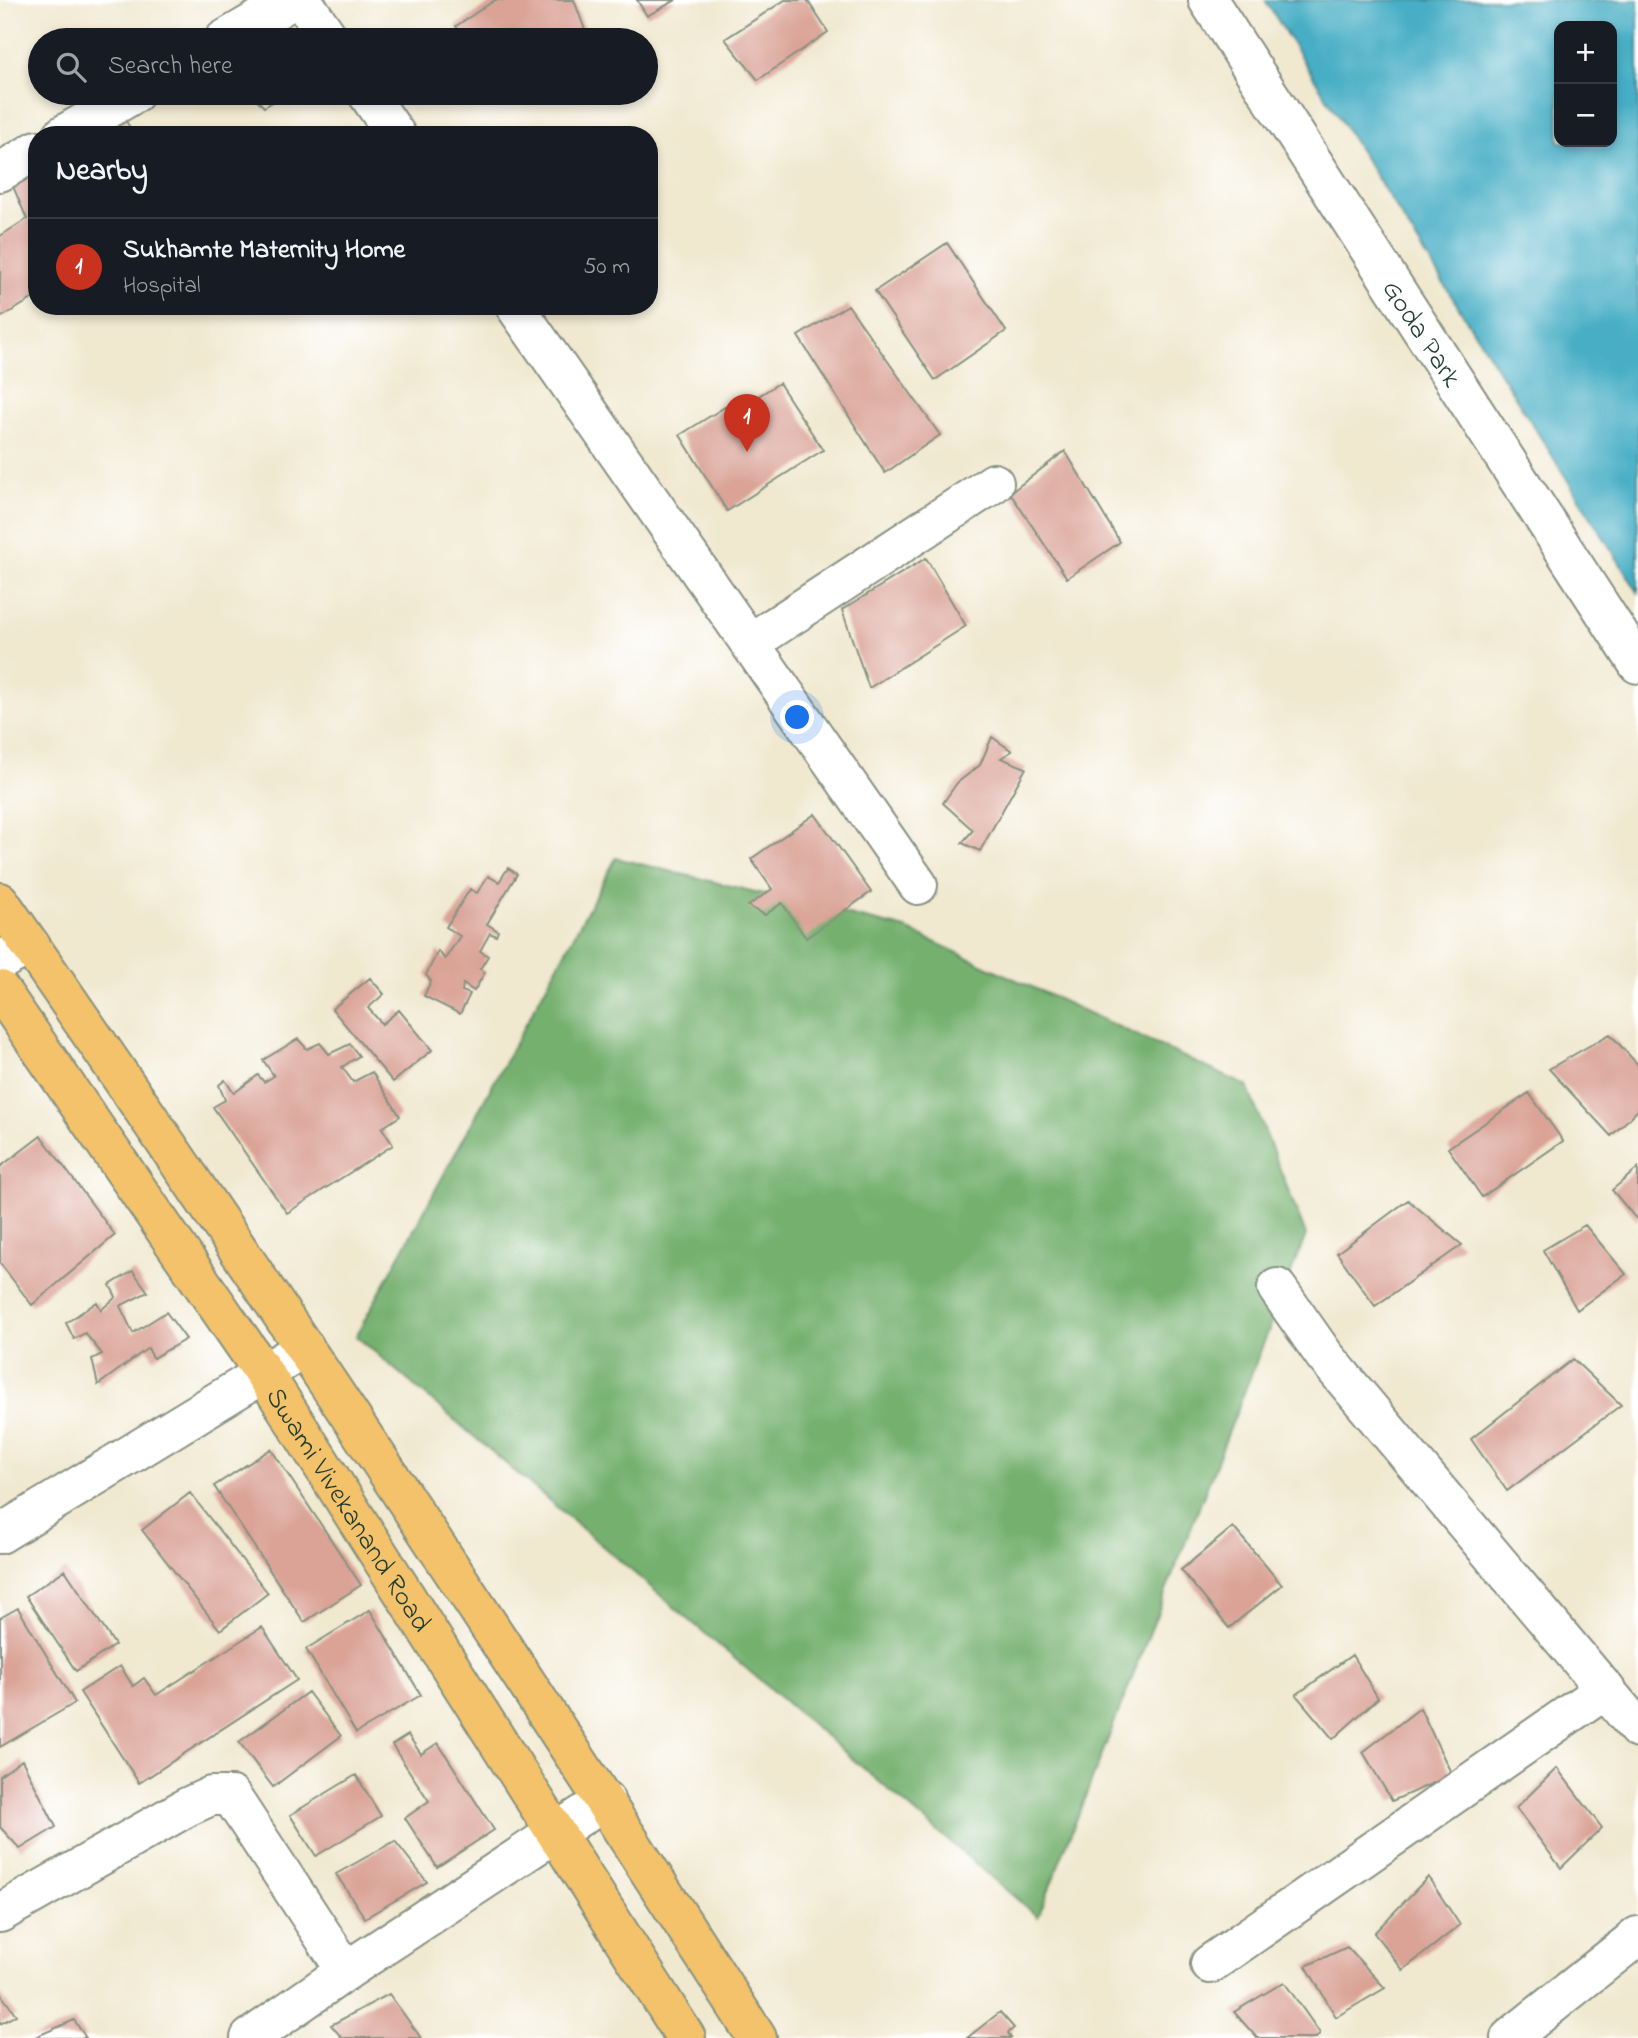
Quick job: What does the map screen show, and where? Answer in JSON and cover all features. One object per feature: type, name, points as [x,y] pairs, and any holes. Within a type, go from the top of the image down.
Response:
[{"type":"main road","points":[[0,902],[15,953],[305,1348],[605,1800],[757,2038]]},
{"type":"main road","name":"Swami Vivekanand Road","points":[[0,990],[265,1375],[685,2038]]},
{"type":"street","points":[[244,28],[292,0]]},
{"type":"street","points":[[302,0],[322,28]]},
{"type":"street","name":"Goda Park","points":[[1208,0],[1638,664]]},
{"type":"street","points":[[78,126],[114,105]]},
{"type":"street","points":[[375,105],[390,126]]},
{"type":"street","points":[[0,172],[28,155]]},
{"type":"street","points":[[521,315],[918,885]]},
{"type":"street","points":[[750,643],[994,482]]},
{"type":"street","points":[[1277,1288],[1324,1355],[1638,1729]]},
{"type":"street","points":[[0,1534],[265,1375],[305,1348]]},
{"type":"street","points":[[1210,1964],[1605,1689]]},
{"type":"street","points":[[0,1913],[187,1807],[211,1796],[231,1796],[346,1970]]},
{"type":"street","points":[[250,2038],[346,1970],[605,1800]]},
{"type":"street","points":[[1510,2038],[1638,1936]]},
{"type":"green space","points":[[616,858],[906,929],[1247,1086],[1306,1235],[1038,1917],[356,1336]]},
{"type":"water","points":[[1265,0],[1638,0],[1638,592]]},
{"type":"building","points":[[495,0],[574,0],[584,28],[457,28],[456,26]]},
{"type":"building","points":[[637,0],[676,0],[647,16]]},
{"type":"building","points":[[785,0],[807,0],[828,32],[758,80],[725,39]]},
{"type":"building","points":[[125,120],[129,126],[116,126]]},
{"type":"building","points":[[28,174],[28,301],[0,318],[0,236],[27,219],[12,184]]},
{"type":"building","points":[[947,243],[1006,331],[935,380],[875,291]]},
{"type":"building","points":[[848,305],[940,435],[885,473],[798,336]]},
{"type":"building","points":[[779,383],[823,450],[727,511],[680,435],[744,395],[749,402]]},
{"type":"building","points":[[1065,451],[1120,542],[1067,578],[1010,493]]},
{"type":"building","points":[[926,558],[966,626],[869,688],[842,610]]},
{"type":"building","points":[[992,737],[1012,751],[1001,758],[1026,768],[980,851],[962,843],[973,830],[943,803],[957,783],[980,765]]},
{"type":"building","points":[[815,814],[871,892],[806,938],[782,903],[765,915],[748,906],[772,889],[751,859]]},
{"type":"building","points":[[508,868],[517,874],[487,924],[498,931],[496,936],[490,933],[480,951],[488,956],[480,969],[485,972],[474,991],[463,984],[462,991],[470,994],[460,1014],[424,996],[431,981],[426,975],[438,951],[445,959],[460,936],[446,927],[470,889],[477,893],[488,876],[499,882]]},
{"type":"building","points":[[370,978],[384,994],[368,1008],[382,1024],[399,1010],[432,1050],[393,1082],[332,1009]]},
{"type":"building","points":[[1610,1034],[1638,1065],[1638,1110],[1611,1136],[1549,1069]]},
{"type":"building","points":[[298,1039],[307,1049],[320,1043],[329,1054],[350,1044],[359,1056],[342,1067],[353,1082],[372,1072],[400,1116],[382,1128],[393,1145],[287,1213],[213,1107],[225,1100],[219,1085],[225,1080],[234,1093],[258,1075],[264,1082],[274,1076],[263,1060]]},
{"type":"building","points":[[1529,1093],[1563,1141],[1482,1197],[1448,1148]]},
{"type":"building","points":[[41,1136],[115,1235],[32,1305],[0,1263],[0,1167]]},
{"type":"building","points":[[1638,1168],[1638,1221],[1612,1190]]},
{"type":"building","points":[[1408,1200],[1462,1245],[1375,1306],[1337,1253]]},
{"type":"building","points":[[1585,1225],[1626,1274],[1577,1310],[1543,1250]]},
{"type":"building","points":[[133,1271],[148,1292],[120,1306],[133,1333],[166,1312],[186,1339],[153,1358],[148,1348],[98,1385],[92,1359],[102,1354],[85,1333],[74,1339],[66,1323],[97,1302],[101,1310],[116,1297],[110,1285]]},
{"type":"building","points":[[1573,1359],[1621,1405],[1507,1491],[1471,1439]]},
{"type":"building","points":[[271,1449],[361,1585],[304,1622],[214,1486]]},
{"type":"building","points":[[190,1493],[268,1593],[220,1630],[142,1530]]},
{"type":"building","points":[[1233,1527],[1282,1585],[1229,1628],[1181,1570]]},
{"type":"building","points":[[65,1570],[115,1645],[76,1671],[26,1596]]},
{"type":"building","points":[[18,1608],[75,1703],[0,1747],[0,1618]]},
{"type":"building","points":[[370,1610],[421,1695],[356,1733],[306,1649]]},
{"type":"building","points":[[262,1627],[297,1680],[139,1783],[80,1692],[120,1666],[133,1686],[144,1678],[156,1695]]},
{"type":"building","points":[[1352,1655],[1378,1698],[1333,1739],[1296,1695]]},
{"type":"building","points":[[308,1692],[341,1736],[273,1787],[239,1742]]},
{"type":"building","points":[[1420,1708],[1452,1775],[1392,1801],[1363,1752]]},
{"type":"building","points":[[408,1735],[421,1754],[438,1743],[494,1830],[437,1867],[405,1818],[429,1801],[392,1745]]},
{"type":"building","points":[[22,1760],[56,1827],[20,1849],[0,1827],[0,1776]]},
{"type":"building","points":[[1557,1768],[1602,1828],[1561,1868],[1516,1808]]},
{"type":"building","points":[[356,1775],[381,1816],[316,1856],[290,1815]]},
{"type":"building","points":[[395,1841],[427,1882],[365,1918],[336,1874]]},
{"type":"building","points":[[1428,1877],[1460,1925],[1403,1970],[1374,1933]]},
{"type":"building","points":[[1347,1947],[1385,1988],[1336,2017],[1306,1966]]},
{"type":"building","points":[[1284,1982],[1320,2033],[1316,2038],[1257,2038],[1234,2012]]},
{"type":"building","points":[[0,1993],[16,2015],[0,2024]]},
{"type":"building","points":[[389,1994],[421,2038],[342,2038],[331,2025]]},
{"type":"building","points":[[1000,2012],[1014,2028],[1008,2033],[1011,2038],[967,2038]]},
{"type":"building","points":[[74,2020],[86,2038],[33,2038]]},
{"type":"place","name":"Sukhamte Maternity Home","points":[[747,452]]}]
